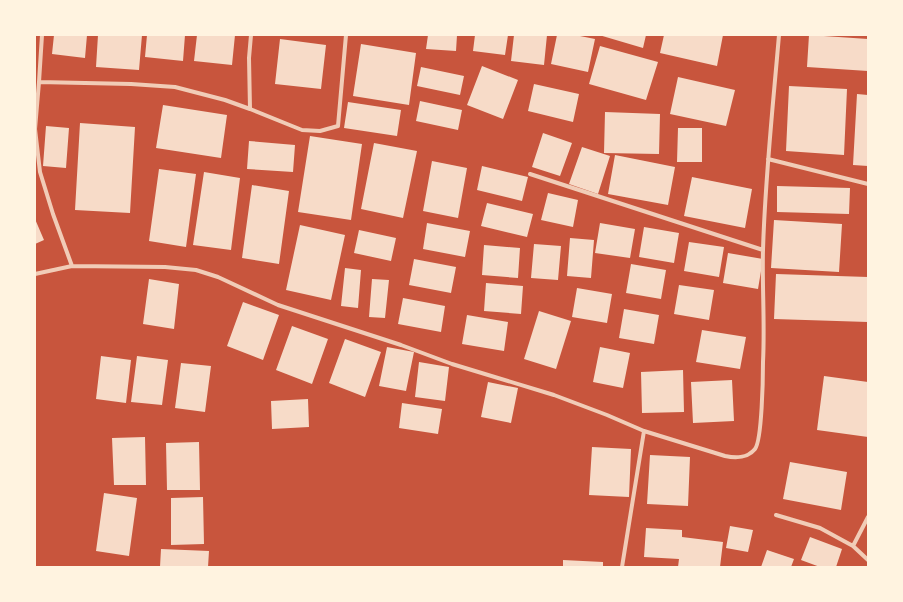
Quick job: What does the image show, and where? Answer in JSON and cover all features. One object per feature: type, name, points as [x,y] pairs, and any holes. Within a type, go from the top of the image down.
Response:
[{"type":"street","points":[[42,35],[40,82],[35,129],[40,172],[53,214],[72,266]]},
{"type":"street","points":[[250,109],[249,58],[251,35]]},
{"type":"street","points":[[40,82],[131,84],[175,87],[225,100],[302,130],[320,132],[338,126],[346,35]]},
{"type":"street","points":[[35,274],[72,266],[165,267],[196,270],[218,277],[278,305],[401,344],[452,364],[554,395],[607,414],[644,431],[725,456],[736,458],[748,455],[756,448],[761,422],[764,353],[763,250],[768,159],[779,35]]},
{"type":"street","points":[[768,159],[868,184]]},
{"type":"street","points":[[530,174],[763,250]]},
{"type":"street","points":[[622,567],[644,431]]},
{"type":"street","points":[[776,516],[820,528],[853,546],[868,560]]},
{"type":"street","points":[[853,546],[868,517]]},
{"type":"building","points":[[54,35],[87,35],[85,58],[52,54]]},
{"type":"building","points":[[98,35],[142,35],[139,70],[96,67]]},
{"type":"building","points":[[147,35],[185,35],[183,61],[145,57]]},
{"type":"building","points":[[197,35],[235,35],[232,65],[194,61]]},
{"type":"building","points":[[428,35],[457,35],[456,51],[426,49]]},
{"type":"building","points":[[475,35],[508,35],[505,55],[473,51]]},
{"type":"building","points":[[514,35],[547,35],[544,65],[511,61]]},
{"type":"building","points":[[557,35],[575,35],[595,39],[588,72],[551,64]]},
{"type":"building","points":[[599,35],[646,35],[643,48]]},
{"type":"building","points":[[664,35],[723,35],[717,66],[660,53]]},
{"type":"building","points":[[809,35],[868,39],[868,71],[807,67]]},
{"type":"building","points":[[280,39],[326,45],[321,89],[275,84]]},
{"type":"building","points":[[361,44],[416,53],[409,105],[353,96]]},
{"type":"building","points":[[600,46],[658,62],[646,100],[589,84]]},
{"type":"building","points":[[482,66],[518,80],[503,119],[467,105]]},
{"type":"building","points":[[421,67],[464,76],[460,95],[417,86]]},
{"type":"building","points":[[678,77],[735,90],[726,126],[670,114]]},
{"type":"building","points":[[534,84],[579,94],[573,122],[528,111]]},
{"type":"building","points":[[789,86],[847,89],[844,155],[786,151]]},
{"type":"building","points":[[857,94],[868,95],[868,166],[853,165]]},
{"type":"building","points":[[420,101],[462,110],[458,130],[416,121]]},
{"type":"building","points":[[348,102],[401,110],[397,136],[344,128]]},
{"type":"building","points":[[163,105],[227,115],[221,158],[156,148]]},
{"type":"building","points":[[605,112],[660,114],[659,154],[604,153]]},
{"type":"building","points":[[80,123],[135,127],[130,213],[75,210]]},
{"type":"building","points":[[46,126],[69,128],[66,168],[43,166]]},
{"type":"building","points":[[678,128],[702,128],[702,162],[677,162]]},
{"type":"building","points":[[543,133],[572,143],[560,176],[532,167]]},
{"type":"building","points":[[310,136],[362,144],[351,220],[298,212]]},
{"type":"building","points":[[249,141],[295,145],[293,172],[247,169]]},
{"type":"building","points":[[374,143],[417,151],[403,218],[361,209]]},
{"type":"building","points":[[582,147],[610,156],[598,194],[569,184]]},
{"type":"building","points":[[615,155],[675,167],[668,205],[608,194]]},
{"type":"building","points":[[432,161],[467,168],[458,218],[423,211]]},
{"type":"building","points":[[482,166],[528,177],[522,201],[477,190]]},
{"type":"building","points":[[159,169],[196,174],[186,247],[149,241]]},
{"type":"building","points":[[204,172],[240,178],[231,250],[193,245]]},
{"type":"building","points":[[692,177],[752,189],[745,228],[684,216]]},
{"type":"building","points":[[252,185],[289,191],[279,264],[242,258]]},
{"type":"building","points":[[777,186],[850,188],[849,214],[777,212]]},
{"type":"building","points":[[548,193],[578,200],[573,227],[541,220]]},
{"type":"building","points":[[487,203],[533,214],[527,237],[481,226]]},
{"type":"building","points":[[35,219],[44,240],[35,244]]},
{"type":"building","points":[[774,220],[842,224],[839,272],[771,268]]},
{"type":"building","points":[[427,223],[470,231],[465,257],[423,249]]},
{"type":"building","points":[[600,223],[635,229],[630,258],[595,253]]},
{"type":"building","points":[[300,225],[345,235],[331,300],[286,290]]},
{"type":"building","points":[[644,227],[679,233],[674,263],[639,257]]},
{"type":"building","points":[[359,230],[396,238],[391,261],[354,253]]},
{"type":"building","points":[[570,238],[594,240],[591,278],[567,276]]},
{"type":"building","points":[[689,242],[724,247],[719,277],[684,271]]},
{"type":"building","points":[[534,244],[561,246],[558,280],[531,278]]},
{"type":"building","points":[[484,245],[520,248],[518,278],[482,275]]},
{"type":"building","points":[[728,253],[763,259],[758,289],[723,283]]},
{"type":"building","points":[[414,259],[456,267],[451,293],[409,285]]},
{"type":"building","points":[[631,264],[666,270],[661,299],[626,293]]},
{"type":"building","points":[[345,268],[361,270],[358,308],[341,306]]},
{"type":"building","points":[[776,274],[868,277],[868,322],[774,319]]},
{"type":"building","points":[[149,279],[179,284],[174,329],[143,324]]},
{"type":"building","points":[[372,279],[389,280],[385,318],[369,317]]},
{"type":"building","points":[[486,283],[523,286],[521,314],[484,311]]},
{"type":"building","points":[[679,285],[714,290],[709,320],[674,314]]},
{"type":"building","points":[[577,288],[612,294],[607,323],[572,317]]},
{"type":"building","points":[[403,298],[445,306],[441,332],[398,324]]},
{"type":"building","points":[[243,302],[279,315],[263,360],[227,346]]},
{"type":"building","points":[[624,309],[659,315],[654,344],[619,338]]},
{"type":"building","points":[[539,311],[571,321],[556,369],[524,359]]},
{"type":"building","points":[[467,315],[508,322],[504,351],[462,344]]},
{"type":"building","points":[[292,326],[328,339],[312,384],[276,370]]},
{"type":"building","points":[[702,330],[746,337],[740,369],[696,362]]},
{"type":"building","points":[[345,339],[381,352],[365,397],[329,383]]},
{"type":"building","points":[[387,347],[414,352],[406,391],[379,386]]},
{"type":"building","points":[[600,347],[630,353],[623,388],[593,382]]},
{"type":"building","points":[[101,356],[131,360],[126,403],[96,399]]},
{"type":"building","points":[[137,356],[168,360],[162,405],[131,402]]},
{"type":"building","points":[[419,362],[449,367],[445,401],[415,397]]},
{"type":"building","points":[[181,363],[211,366],[205,412],[175,408]]},
{"type":"building","points":[[683,370],[684,412],[642,413],[641,372]]},
{"type":"building","points":[[824,376],[868,382],[868,437],[817,430]]},
{"type":"building","points":[[732,380],[734,421],[693,423],[691,382]]},
{"type":"building","points":[[488,382],[518,388],[511,423],[481,417]]},
{"type":"building","points":[[308,399],[309,427],[272,429],[271,401]]},
{"type":"building","points":[[402,403],[442,409],[438,434],[399,428]]},
{"type":"building","points":[[145,437],[146,485],[114,485],[112,438]]},
{"type":"building","points":[[199,442],[200,490],[167,490],[166,443]]},
{"type":"building","points":[[592,447],[631,449],[629,497],[589,495]]},
{"type":"building","points":[[650,455],[690,457],[688,506],[647,504]]},
{"type":"building","points":[[790,462],[847,472],[841,510],[783,499]]},
{"type":"building","points":[[104,493],[137,498],[129,556],[96,551]]},
{"type":"building","points":[[203,497],[204,544],[171,545],[171,498]]},
{"type":"building","points":[[730,526],[753,530],[748,552],[726,548]]},
{"type":"building","points":[[646,528],[682,530],[682,537],[723,542],[720,567],[678,567],[679,559],[644,557]]},
{"type":"building","points":[[810,537],[842,549],[836,567],[820,567],[801,560]]},
{"type":"building","points":[[161,549],[209,551],[208,567],[160,567]]},
{"type":"building","points":[[767,550],[794,559],[791,567],[761,567]]},
{"type":"building","points":[[563,560],[603,562],[603,567],[563,567]]}]
